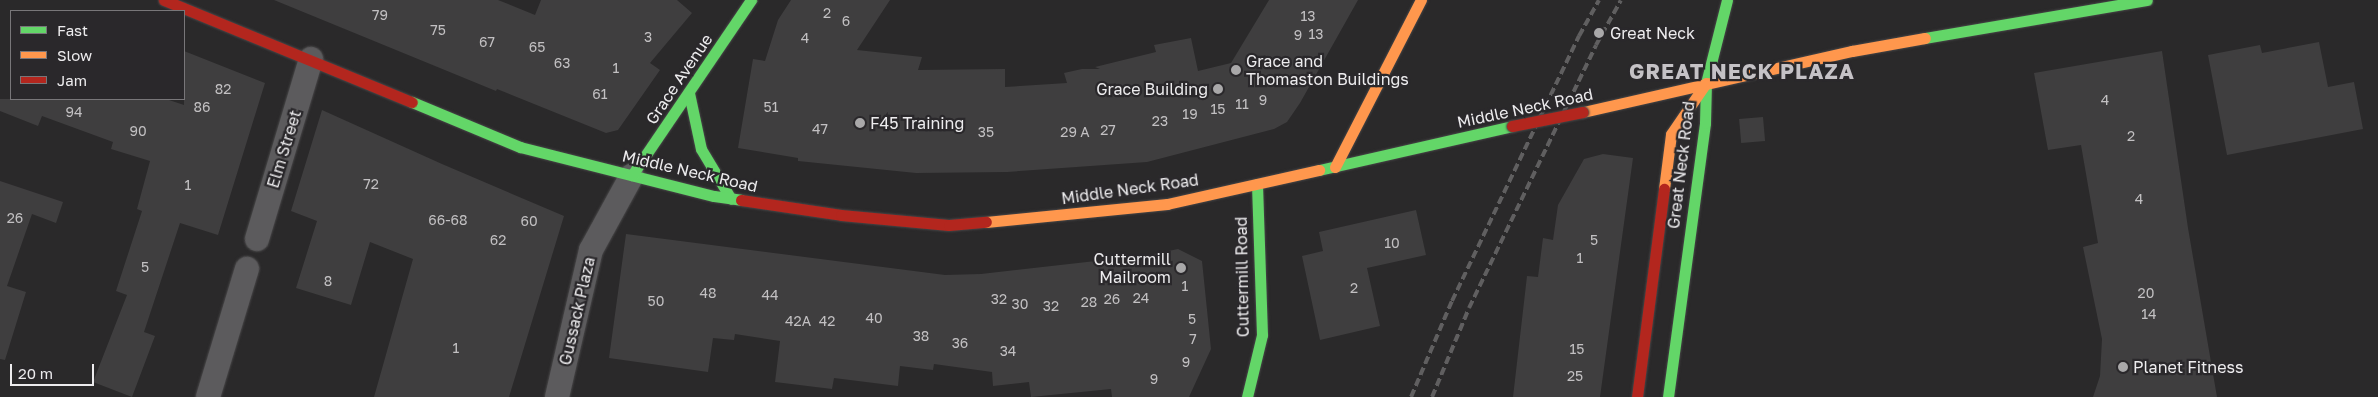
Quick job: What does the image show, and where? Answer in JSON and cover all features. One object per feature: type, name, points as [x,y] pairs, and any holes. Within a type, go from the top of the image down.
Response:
[{"type":"main road","name":"Middle Neck Road","points":[[164,0],[520,146],[731,199],[842,216],[949,225],[1167,204],[1852,51],[2148,0]]},
{"type":"main road","name":"Grace Avenue","points":[[632,175],[751,0]]},
{"type":"main road","points":[[1336,167],[1421,0]]},
{"type":"main road","points":[[1706,83],[1727,0]]},
{"type":"main road","name":"Great Neck Road","points":[[1637,397],[1672,134],[1706,83]]},
{"type":"main road","name":"Great Neck Road","points":[[1668,397],[1704,123],[1706,83]]},
{"type":"main road","points":[[689,93],[701,148],[731,199]]},
{"type":"main road","name":"Cuttermill Road","points":[[1247,397],[1251,387],[1262,334],[1257,184]]},
{"type":"street","name":"Elm Street","points":[[257,239],[311,59]]},
{"type":"street","name":"Gussack Plaza","points":[[557,397],[591,250],[632,175]]},
{"type":"street","points":[[208,397],[247,268]]},
{"type":"building","points":[[274,0],[498,0],[535,15],[541,0],[677,0],[692,13],[650,63],[660,70],[618,130],[606,133],[497,89],[496,91]]},
{"type":"building","points":[[791,0],[890,0],[857,50],[922,57],[918,70],[1005,69],[1005,87],[1067,83],[1064,73],[1082,69],[1100,69],[1095,67],[1156,52],[1154,45],[1191,38],[1198,71],[1231,63],[1269,0],[1358,0],[1300,103],[1287,122],[1274,129],[1147,162],[1007,172],[916,173],[798,161],[798,158],[738,148],[753,59],[765,61],[778,20]]},
{"type":"building","points":[[2319,42],[2328,87],[2354,82],[2363,129],[2227,155],[2208,55],[2260,45],[2262,53]]},
{"type":"building","points":[[185,51],[265,83],[218,235],[180,223],[144,332],[155,336],[132,397],[93,382],[127,295],[116,291],[142,211],[137,209],[150,161],[111,149],[113,142],[42,116],[38,126],[0,111],[0,99],[169,100],[184,105]]},
{"type":"building","points":[[2162,51],[2188,228],[2217,397],[2093,397],[2100,376],[2102,339],[2083,247],[2098,243],[2081,145],[2048,150],[2034,73]]},
{"type":"building","points":[[322,110],[564,216],[509,397],[374,397],[413,259],[370,242],[351,305],[296,288],[317,221],[291,211]]},
{"type":"building","points":[[1763,117],[1765,141],[1741,143],[1739,119]]},
{"type":"building","points":[[1603,154],[1633,158],[1600,397],[1513,397],[1527,276],[1538,277],[1543,238],[1553,240],[1558,205],[1584,159]]},
{"type":"building","points":[[0,181],[63,202],[56,223],[32,214],[7,286],[26,292],[5,360],[0,359]]},
{"type":"building","points":[[1416,210],[1426,255],[1367,268],[1380,326],[1320,340],[1302,256],[1323,251],[1319,232]]},
{"type":"building","points":[[626,234],[945,275],[981,274],[1149,255],[1178,249],[1202,261],[1211,349],[1189,397],[1112,397],[1111,389],[1031,397],[1029,382],[993,386],[992,372],[934,364],[933,370],[900,366],[898,386],[834,378],[832,389],[775,382],[780,341],[735,334],[734,340],[713,338],[708,372],[609,358]]},
{"type":"railway","points":[[1411,397],[1452,301],[1579,36],[1599,0]]},
{"type":"railway","points":[[1432,397],[1469,308],[1596,45],[1621,0]]},
{"type":"traffic: fast","points":[[632,175],[751,0]]},
{"type":"traffic: fast","points":[[1668,397],[1705,123],[1706,83],[1727,0]]},
{"type":"traffic: fast","points":[[1925,38],[2147,0]]},
{"type":"traffic: fast","points":[[689,93],[701,149],[731,199]]},
{"type":"traffic: fast","points":[[412,102],[520,147],[714,196],[741,200]]},
{"type":"traffic: fast","points":[[1319,170],[1512,126]]},
{"type":"traffic: fast","points":[[1247,397],[1262,335],[1257,184]]},
{"type":"traffic: slow","points":[[1335,167],[1421,0]]},
{"type":"traffic: slow","points":[[1583,112],[1852,51],[1925,38]]},
{"type":"traffic: slow","points":[[1664,189],[1671,134],[1706,83]]},
{"type":"traffic: slow","points":[[986,222],[1167,204],[1319,170]]},
{"type":"traffic: jam","points":[[164,0],[412,102]]},
{"type":"traffic: jam","points":[[1512,126],[1583,112]]},
{"type":"traffic: jam","points":[[1637,397],[1664,189]]},
{"type":"traffic: jam","points":[[741,200],[841,215],[949,225],[986,222]]},
{"type":"place","name":"Great Neck","points":[[1599,33]]},
{"type":"place","name":"Grace and Thomaston Buildings","points":[[1236,70]]},
{"type":"place","name":"Grace Building","points":[[1218,89]]},
{"type":"place","name":"F45 Training","points":[[860,123]]},
{"type":"place","name":"Cuttermill Mailroom","points":[[1181,268]]},
{"type":"place","name":"Planet Fitness","points":[[2123,367]]},
{"type":"district","name":"GREAT NECK PLAZA","points":[[1742,71]]}]
